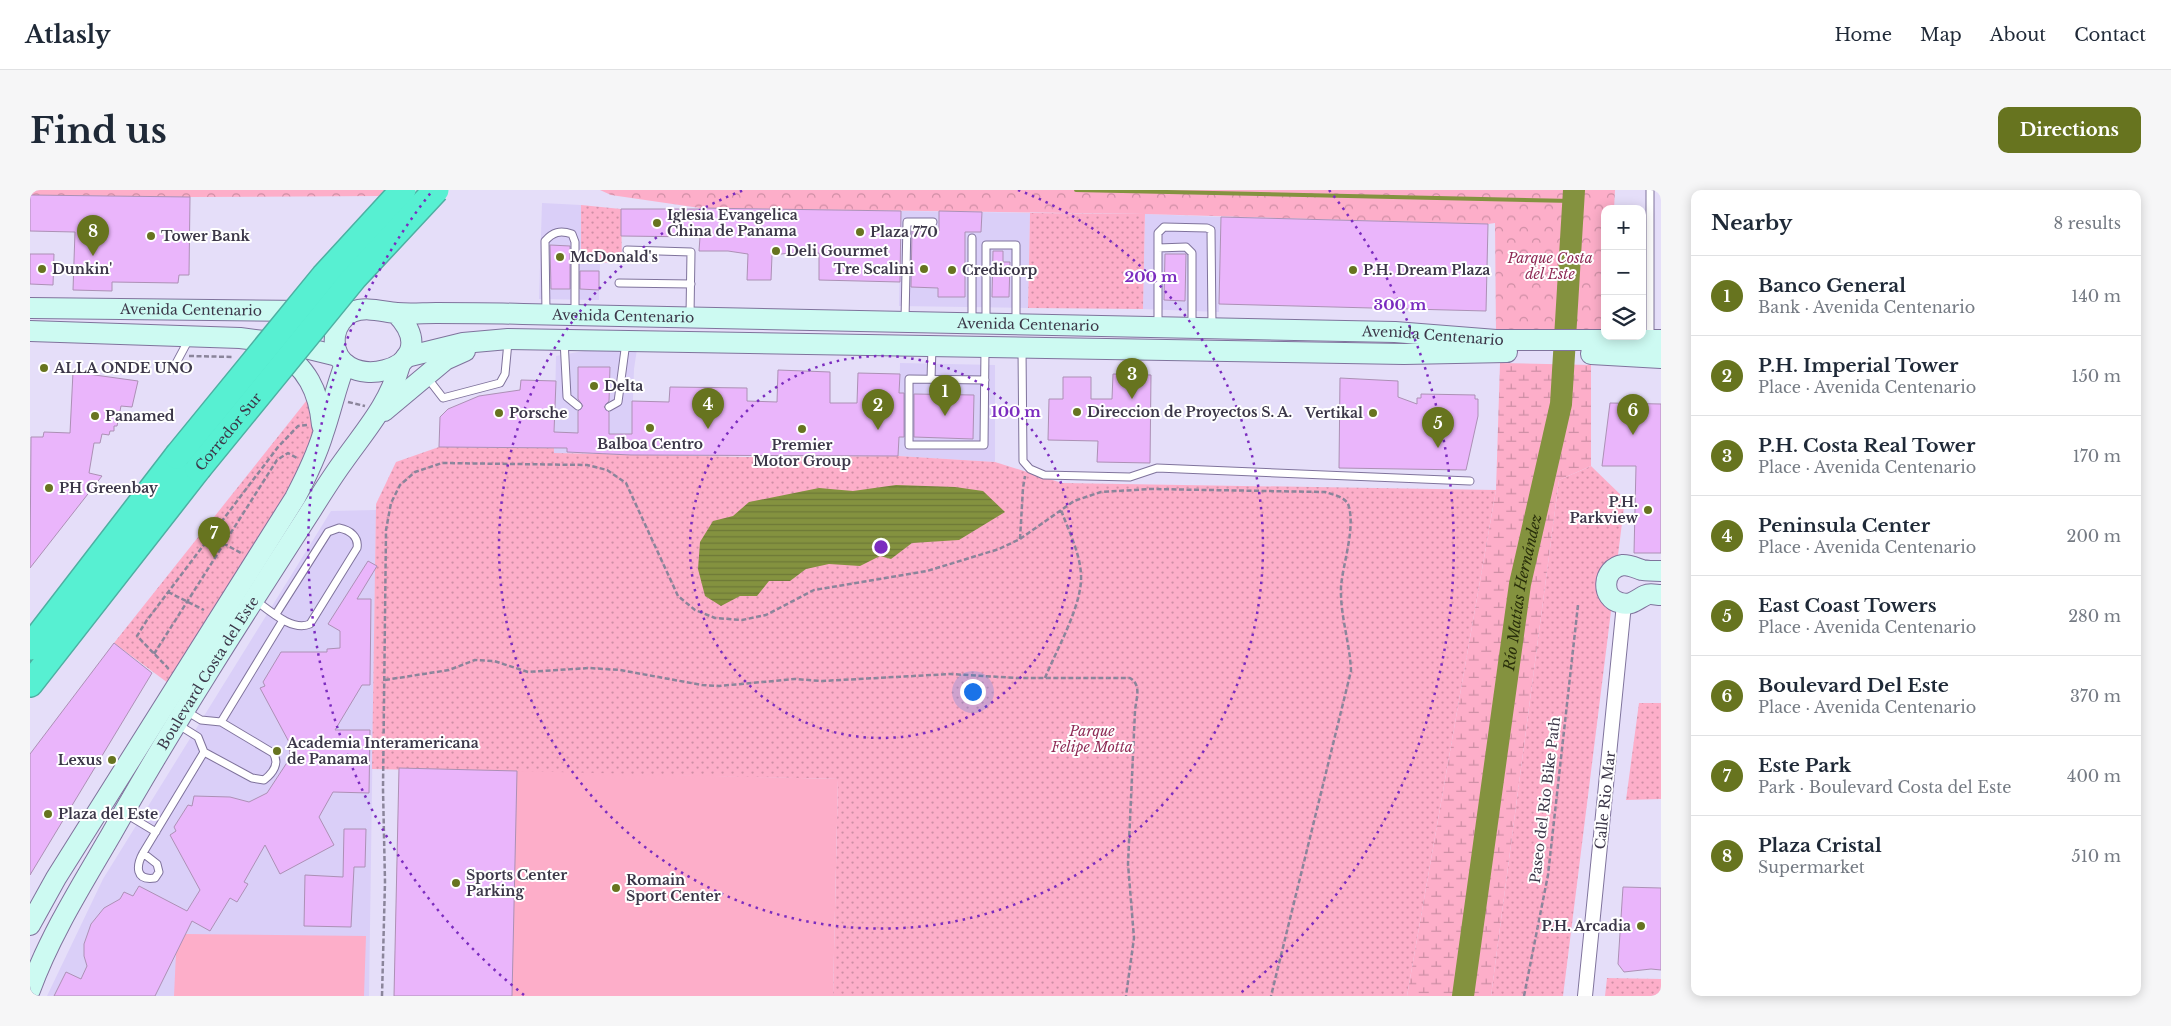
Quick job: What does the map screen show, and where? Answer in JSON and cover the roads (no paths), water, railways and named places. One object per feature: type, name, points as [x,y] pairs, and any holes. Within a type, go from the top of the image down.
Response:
[{"type":"highway","name":"Corredor Sur","points":[[30,647],[177,456],[324,276],[403,190]]},
{"type":"highway","name":"Corredor Sur","points":[[30,684],[198,469],[354,278],[436,190]]},
{"type":"main road","name":"Avenida Centenario","points":[[30,308],[352,312]]},
{"type":"main road","points":[[119,309],[119,333]]},
{"type":"main road","points":[[373,310],[396,313],[406,323],[410,336],[410,348],[403,361],[391,370],[377,372],[360,370],[342,360],[334,344],[336,331],[342,320],[352,312],[373,310]]},
{"type":"main road","name":"Avenida Centenario","points":[[396,313],[546,314],[1395,332],[1497,346]]},
{"type":"main road","points":[[595,341],[596,316]]},
{"type":"main road","points":[[693,318],[695,342]]},
{"type":"main road","points":[[1019,325],[1022,348]]},
{"type":"main road","name":"Avenida Centenario","points":[[30,331],[192,335],[243,348],[289,344],[342,360]]},
{"type":"main road","name":"Avenida Centenario","points":[[403,361],[463,343],[502,339],[1404,354],[1497,346],[1603,348],[1661,358]]},
{"type":"main road","points":[[379,415],[445,360],[502,339]]},
{"type":"main road","name":"Avenida Centenario","points":[[1603,348],[1656,340]]},
{"type":"main road","points":[[243,348],[267,344],[300,368],[312,385],[320,404],[313,430]]},
{"type":"main road","name":"Boulevard Costa del Este","points":[[30,990],[36,972],[79,890],[123,812],[255,600],[304,503],[313,462],[313,430],[336,386],[342,360]]},
{"type":"main road","name":"Boulevard Costa del Este","points":[[30,925],[56,878],[186,671],[304,503],[343,461],[379,415],[403,361]]},
{"type":"main road","points":[[1661,571],[1644,571],[1624,565],[1612,570],[1608,575],[1606,588],[1612,599],[1624,604],[1630,604],[1647,594],[1661,595]]},
{"type":"main road","points":[[186,671],[203,682]]},
{"type":"main road","points":[[56,878],[79,890]]},
{"type":"street","name":"Calle Rio Mar","points":[[1585,996],[1624,604]]},
{"type":"lane","points":[[1650,190],[1656,340]]},
{"type":"lane","points":[[905,323],[907,222],[933,222]]},
{"type":"lane","points":[[1158,327],[1158,233],[1164,227],[1207,228],[1211,230],[1212,328]]},
{"type":"lane","points":[[546,314],[545,241],[551,234],[563,232],[572,234],[575,242],[575,315]]},
{"type":"lane","points":[[972,238],[979,324]]},
{"type":"lane","points":[[979,324],[986,245],[1016,245],[1019,325]]},
{"type":"lane","points":[[1158,248],[1186,247],[1192,253],[1192,328]]},
{"type":"lane","points":[[627,250],[691,252],[693,318]]},
{"type":"lane","points":[[619,283],[691,284]]},
{"type":"lane","points":[[172,368],[192,335]]},
{"type":"lane","points":[[426,376],[443,398],[500,383],[505,374],[502,339]]},
{"type":"lane","points":[[564,340],[567,397],[578,406]]},
{"type":"lane","points":[[609,406],[618,402],[626,341]]},
{"type":"lane","points":[[931,379],[932,347]]},
{"type":"lane","points":[[985,348],[985,380],[984,445],[909,444],[909,379],[985,380]]},
{"type":"lane","points":[[1022,348],[1023,461],[1030,469],[1044,475],[1130,477],[1157,468],[1470,481]]},
{"type":"lane","points":[[255,600],[283,620],[306,626],[313,620],[357,548],[358,541],[353,534],[339,528],[328,532],[276,614]]},
{"type":"lane","points":[[222,722],[283,620]]},
{"type":"lane","points":[[181,717],[222,722],[273,752],[276,757],[275,767],[269,776],[260,781],[204,752],[198,737],[181,717]]},
{"type":"lane","points":[[143,853],[204,752]]},
{"type":"lane","points":[[123,812],[156,832]]},
{"type":"waterway","points":[[1076,190],[1573,201]]},
{"type":"waterway","name":"Río Matías Hernández","points":[[1463,996],[1520,584],[1561,404],[1574,190]]},
{"type":"place","name":"Iglesia Evangelica China de Panama","points":[[657,223]]},
{"type":"place","name":"Plaza 770","points":[[860,232]]},
{"type":"place","name":"Tower Bank","points":[[151,236]]},
{"type":"place","name":"Deli Gourmet","points":[[776,251]]},
{"type":"place","name":"Plaza Cristal","points":[[93,256]]},
{"type":"place","name":"McDonald's","points":[[560,257]]},
{"type":"place","name":"Dunkin'","points":[[42,269]]},
{"type":"place","name":"Tre Scalini","points":[[924,269]]},
{"type":"place","name":"Credicorp","points":[[952,270]]},
{"type":"place","name":"P.H. Dream Plaza","points":[[1353,270]]},
{"type":"place","name":"ALLA ONDE UNO","points":[[44,368]]},
{"type":"place","name":"Delta","points":[[594,386]]},
{"type":"place","name":"P.H. Costa Real Tower","points":[[1132,399]]},
{"type":"place","name":"Direccion de Proyectos S. A.","points":[[1077,412]]},
{"type":"place","name":"Porsche","points":[[499,413]]},
{"type":"place","name":"Vertikal","points":[[1373,413]]},
{"type":"place","name":"Panamed","points":[[95,416]]},
{"type":"place","name":"Banco General","points":[[945,416]]},
{"type":"place","name":"Balboa Centro","points":[[650,428]]},
{"type":"place","name":"Peninsula Center","points":[[708,429]]},
{"type":"place","name":"Premier Motor Group","points":[[802,429]]},
{"type":"place","name":"P.H. Imperial Tower","points":[[878,430]]},
{"type":"place","name":"Boulevard Del Este","points":[[1633,435]]},
{"type":"place","name":"East Coast Towers","points":[[1438,448]]},
{"type":"place","name":"PH Greenbay","points":[[49,488]]},
{"type":"place","name":"P.H. Parkview","points":[[1648,510]]},
{"type":"place","name":"Este Park","points":[[214,558]]},
{"type":"place","name":"Academia Interamericana de Panama","points":[[277,751]]},
{"type":"place","name":"Lexus","points":[[112,760]]},
{"type":"place","name":"Plaza del Este","points":[[48,814]]},
{"type":"place","name":"Sports Center Parking","points":[[456,883]]},
{"type":"place","name":"Romain Sport Center","points":[[616,888]]},
{"type":"place","name":"P.H. Arcadia","points":[[1641,926]]},
{"type":"park label","name":"Parque Costa del Este","points":[[1550,266]]},
{"type":"park label","name":"Parque Felipe Motta","points":[[1092,740]]}]
